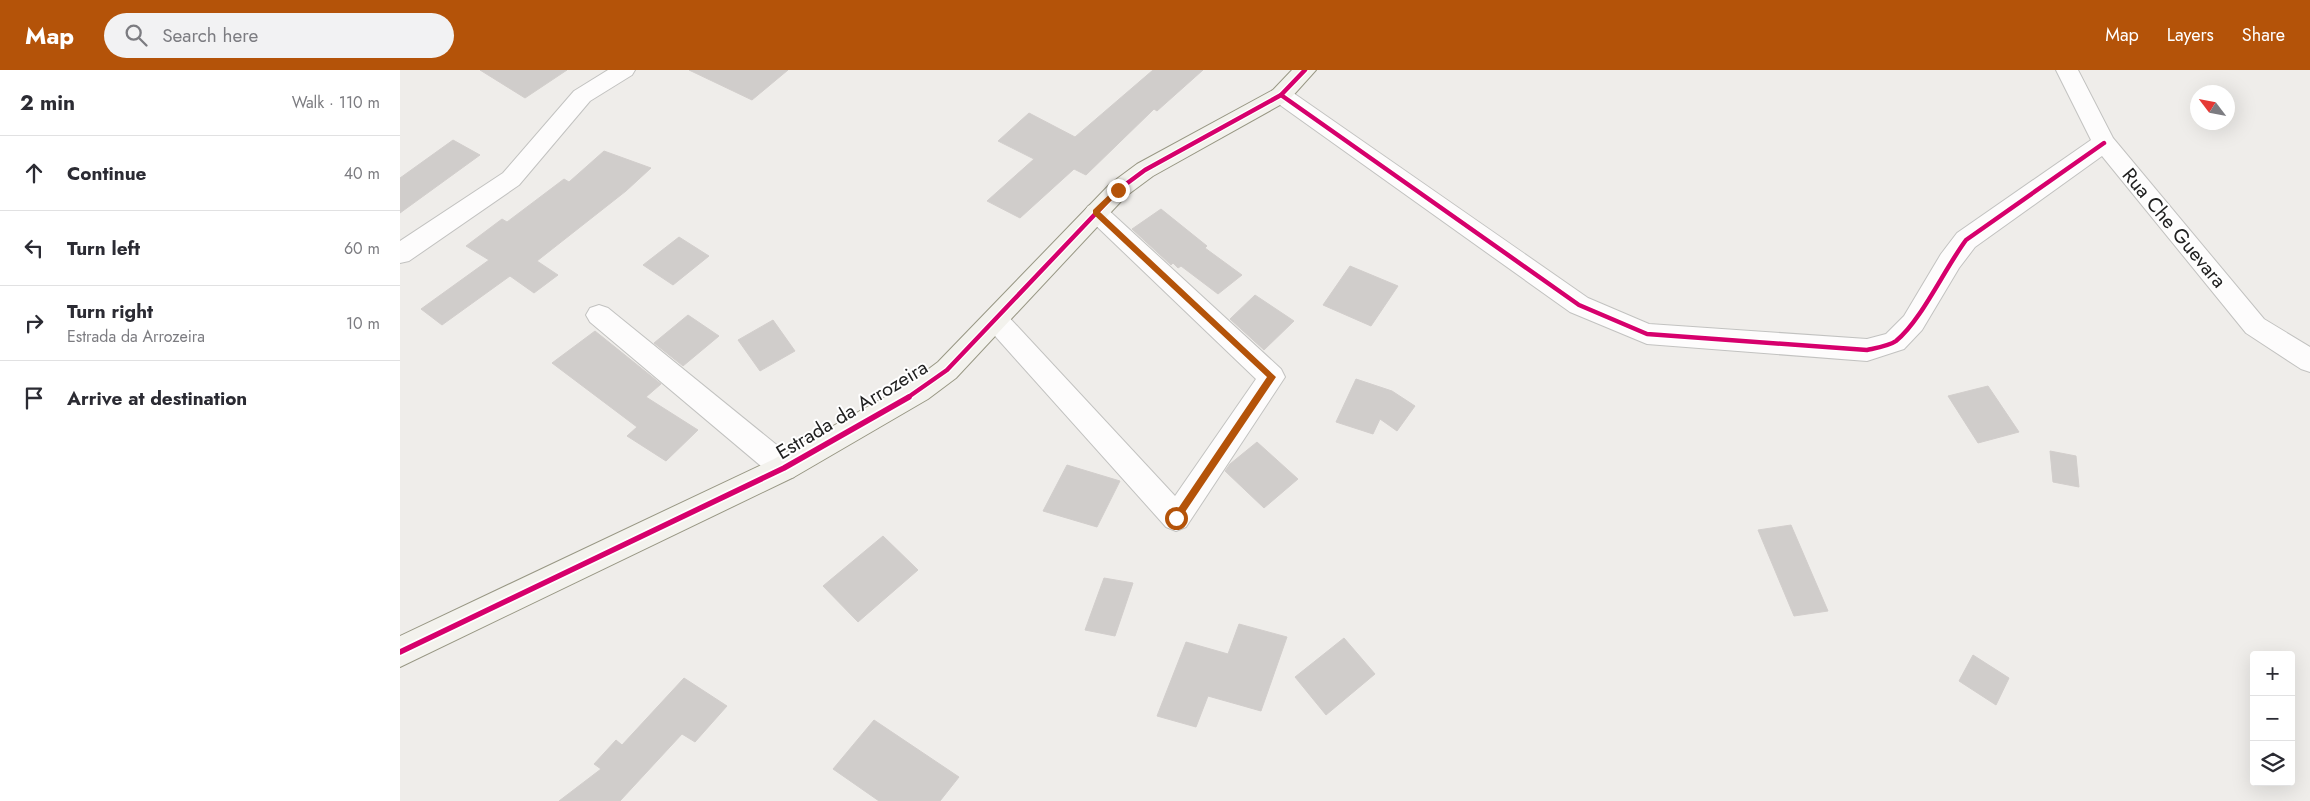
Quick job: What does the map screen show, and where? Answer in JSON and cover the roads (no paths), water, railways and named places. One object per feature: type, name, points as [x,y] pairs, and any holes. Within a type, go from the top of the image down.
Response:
[{"type":"street","points":[[400,254],[510,179],[582,96],[624,70]]},
{"type":"street","name":"Estrada da Arrozeira","points":[[400,652],[784,468],[919,392],[947,370],[1118,190],[1145,170],[1281,95],[1305,70]]},
{"type":"street","name":"Rua Che Guevara","points":[[2067,70],[2104,143],[2255,326],[2310,361]]},
{"type":"street","points":[[1281,95],[1571,299],[1647,334],[1867,350],[1895,342],[1913,322],[1950,261],[1966,240],[2104,143]]},
{"type":"street","points":[[996,320],[1176,518],[1272,377],[1096,212]]},
{"type":"street","points":[[599,315],[784,468]]}]
